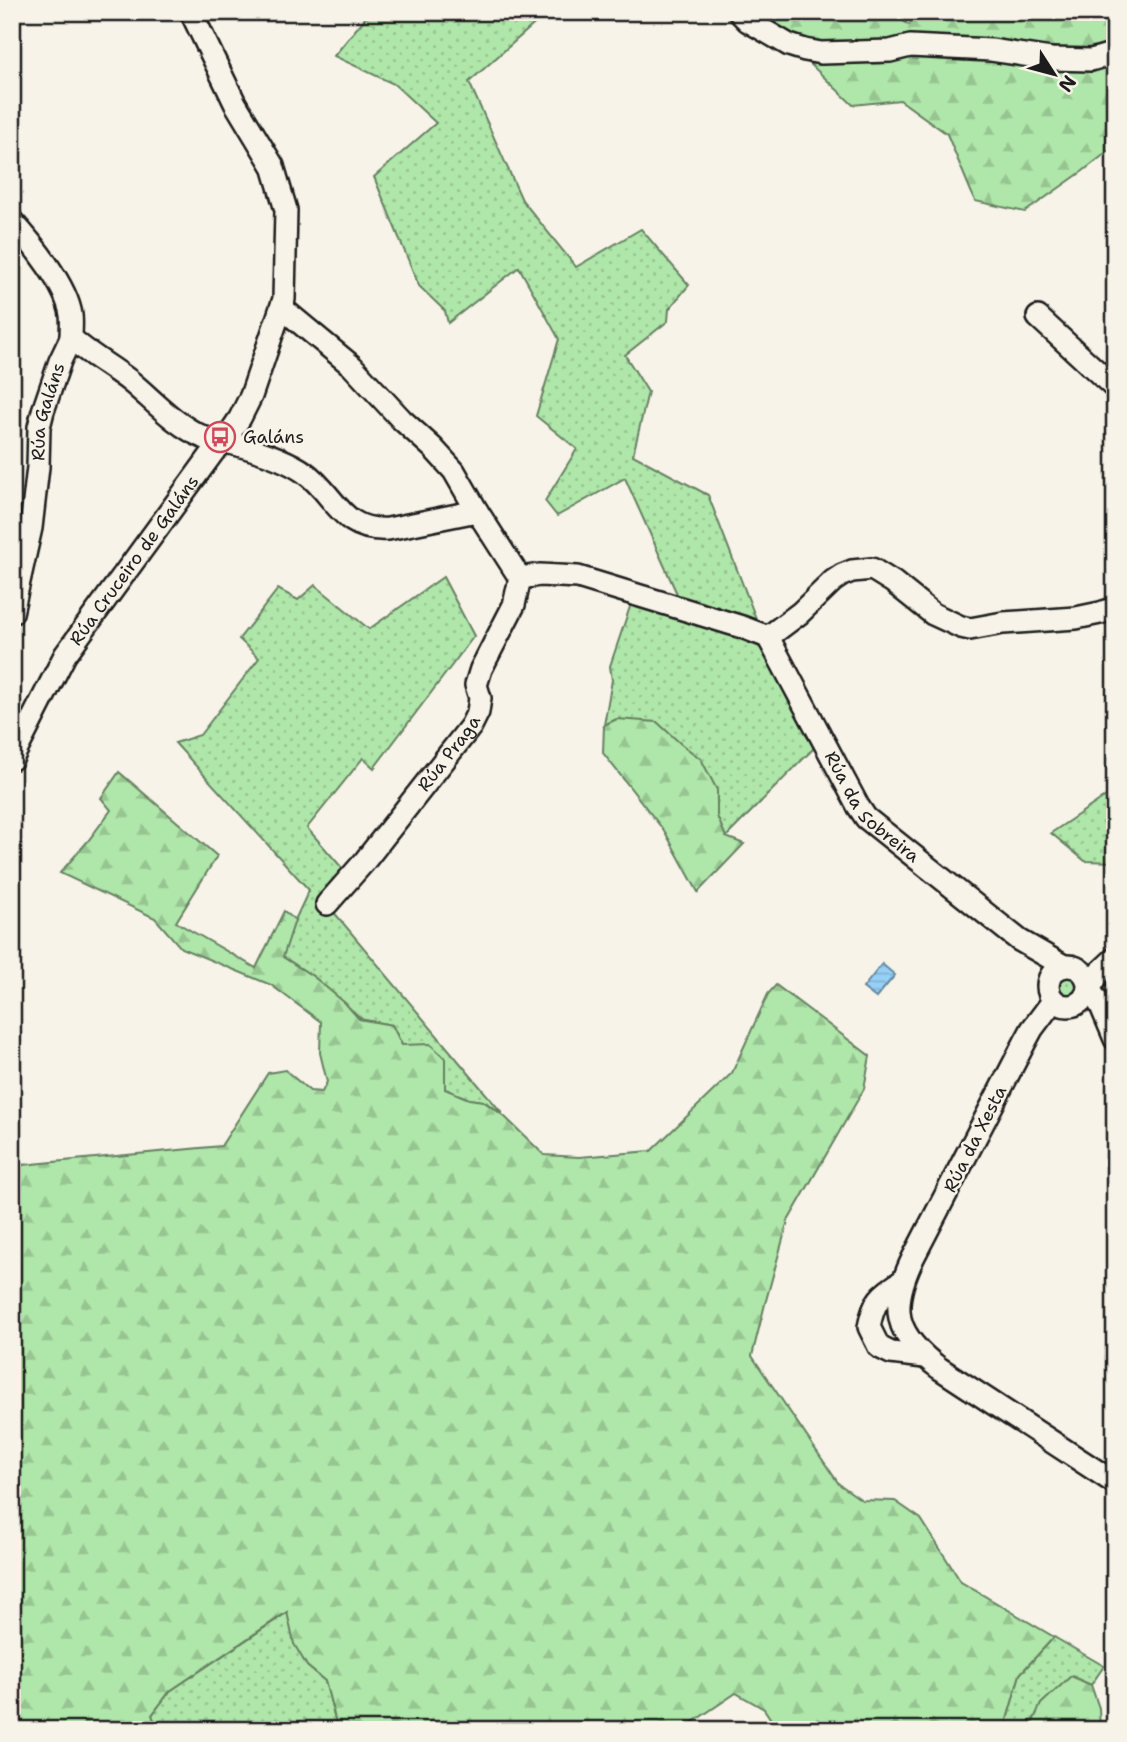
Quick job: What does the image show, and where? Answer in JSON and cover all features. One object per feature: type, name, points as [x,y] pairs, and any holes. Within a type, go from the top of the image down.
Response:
[{"type":"street","name":"Rúa Cruceiro de Galáns","points":[[12,759],[65,655],[240,418],[251,396],[282,308],[286,210],[272,166],[235,103],[191,12]]},
{"type":"street","points":[[739,12],[748,21],[789,44],[821,53],[890,51],[909,46],[991,50],[1051,59],[1091,60],[1115,53]]},
{"type":"street","name":"Rúa Galáns","points":[[12,221],[60,285],[71,314],[71,338],[60,361],[39,427],[38,467],[31,528],[12,613]]},
{"type":"street","points":[[282,308],[352,366],[402,420],[433,447],[454,471],[520,578],[540,575],[578,577],[768,637],[800,613],[842,575],[872,569],[933,614],[971,629],[1003,623],[1076,618],[1115,608]]},
{"type":"street","points":[[1038,317],[1115,388]]},
{"type":"street","name":"Rúa Galáns","points":[[71,338],[85,351],[130,381],[174,420],[204,437],[224,442]]},
{"type":"street","points":[[224,442],[273,457],[304,472],[353,522],[374,530],[477,511]]},
{"type":"street","name":"Rúa Praga","points":[[327,904],[364,862],[471,726],[478,712],[480,698],[476,685],[481,669],[514,605],[520,578]]},
{"type":"street","name":"Rúa da Sobreira","points":[[768,637],[866,818],[1019,940],[1068,967]]},
{"type":"street","name":"Rúa da Sobreira","points":[[1019,940],[1051,994]]},
{"type":"street","points":[[1107,953],[1115,955],[1082,997],[1061,1005],[1051,994],[1051,974],[1057,969],[1107,953]]},
{"type":"street","points":[[1068,967],[1078,969],[1086,976],[1082,997]]},
{"type":"street","name":"Rúa da Xesta","points":[[1051,994],[902,1281],[900,1321],[908,1340],[924,1357],[1115,1483]]},
{"type":"street","points":[[1082,997],[1101,1006],[1115,1040]]},
{"type":"street","name":"Rúa da Xesta","points":[[902,1281],[884,1294],[872,1308],[869,1327],[879,1347],[891,1353],[924,1357]]},
{"type":"green space","points":[[370,12],[532,12],[541,18],[469,82],[522,200],[576,267],[641,229],[689,285],[669,309],[668,321],[625,355],[648,392],[633,455],[708,495],[757,621],[768,637],[815,747],[726,837],[617,719],[604,725],[612,680],[610,666],[634,595],[687,610],[677,594],[625,478],[557,516],[545,501],[577,449],[536,416],[559,339],[519,267],[448,323],[445,311],[419,286],[374,177],[436,123],[394,84],[334,56]]},
{"type":"green space","points":[[756,12],[891,12],[909,25],[919,12],[1114,12],[1115,146],[1025,212],[975,201],[947,134],[900,100],[853,105]]},
{"type":"green space","points":[[443,577],[474,636],[374,768],[363,758],[307,828],[343,869],[329,894],[327,904],[502,1113],[483,1101],[469,1099],[445,1089],[445,1058],[402,1045],[392,1025],[363,1020],[314,977],[282,956],[309,890],[175,743],[200,735],[259,658],[239,639],[278,589],[298,600],[315,585],[369,629]]},
{"type":"green space","points":[[617,719],[657,722],[701,759],[717,790],[717,816],[726,837],[744,844],[698,892],[665,832],[603,753],[604,725]]},
{"type":"green space","points":[[119,772],[217,856],[176,922],[256,968],[284,911],[295,920],[283,957],[314,977],[345,1003],[359,1019],[392,1025],[402,1045],[430,1044],[445,1058],[445,1089],[469,1099],[483,1101],[504,1116],[544,1155],[579,1157],[651,1151],[732,1073],[768,994],[776,985],[870,1056],[864,1089],[788,1221],[752,1356],[839,1484],[862,1500],[895,1501],[921,1519],[961,1582],[1054,1637],[1020,1674],[1004,1730],[778,1730],[764,1709],[736,1693],[681,1730],[338,1730],[325,1681],[307,1666],[294,1644],[287,1612],[170,1691],[152,1715],[158,1730],[12,1730],[12,1166],[221,1146],[268,1073],[285,1070],[310,1091],[322,1092],[327,1082],[320,1053],[321,1022],[271,985],[181,948],[155,918],[60,873],[111,810],[101,798]]},
{"type":"green space","points":[[1115,790],[1115,862],[1085,861],[1051,833]]},
{"type":"green space","points":[[1067,973],[1075,977],[1079,985],[1075,993],[1067,997],[1059,993],[1055,985],[1059,977]]},
{"type":"green space","points":[[288,1612],[307,1666],[325,1681],[338,1730],[158,1730],[152,1715],[170,1691]]},
{"type":"green space","points":[[1054,1637],[1104,1666],[1091,1685],[1071,1677],[1041,1704],[1029,1730],[1004,1730],[1020,1674]]},
{"type":"green space","points":[[1071,1676],[1091,1685],[1099,1708],[1100,1730],[1029,1730],[1041,1704]]},
{"type":"water","points":[[882,964],[895,975],[876,998],[863,988]]},
{"type":"place","name":"Galáns","points":[[220,437]]}]
